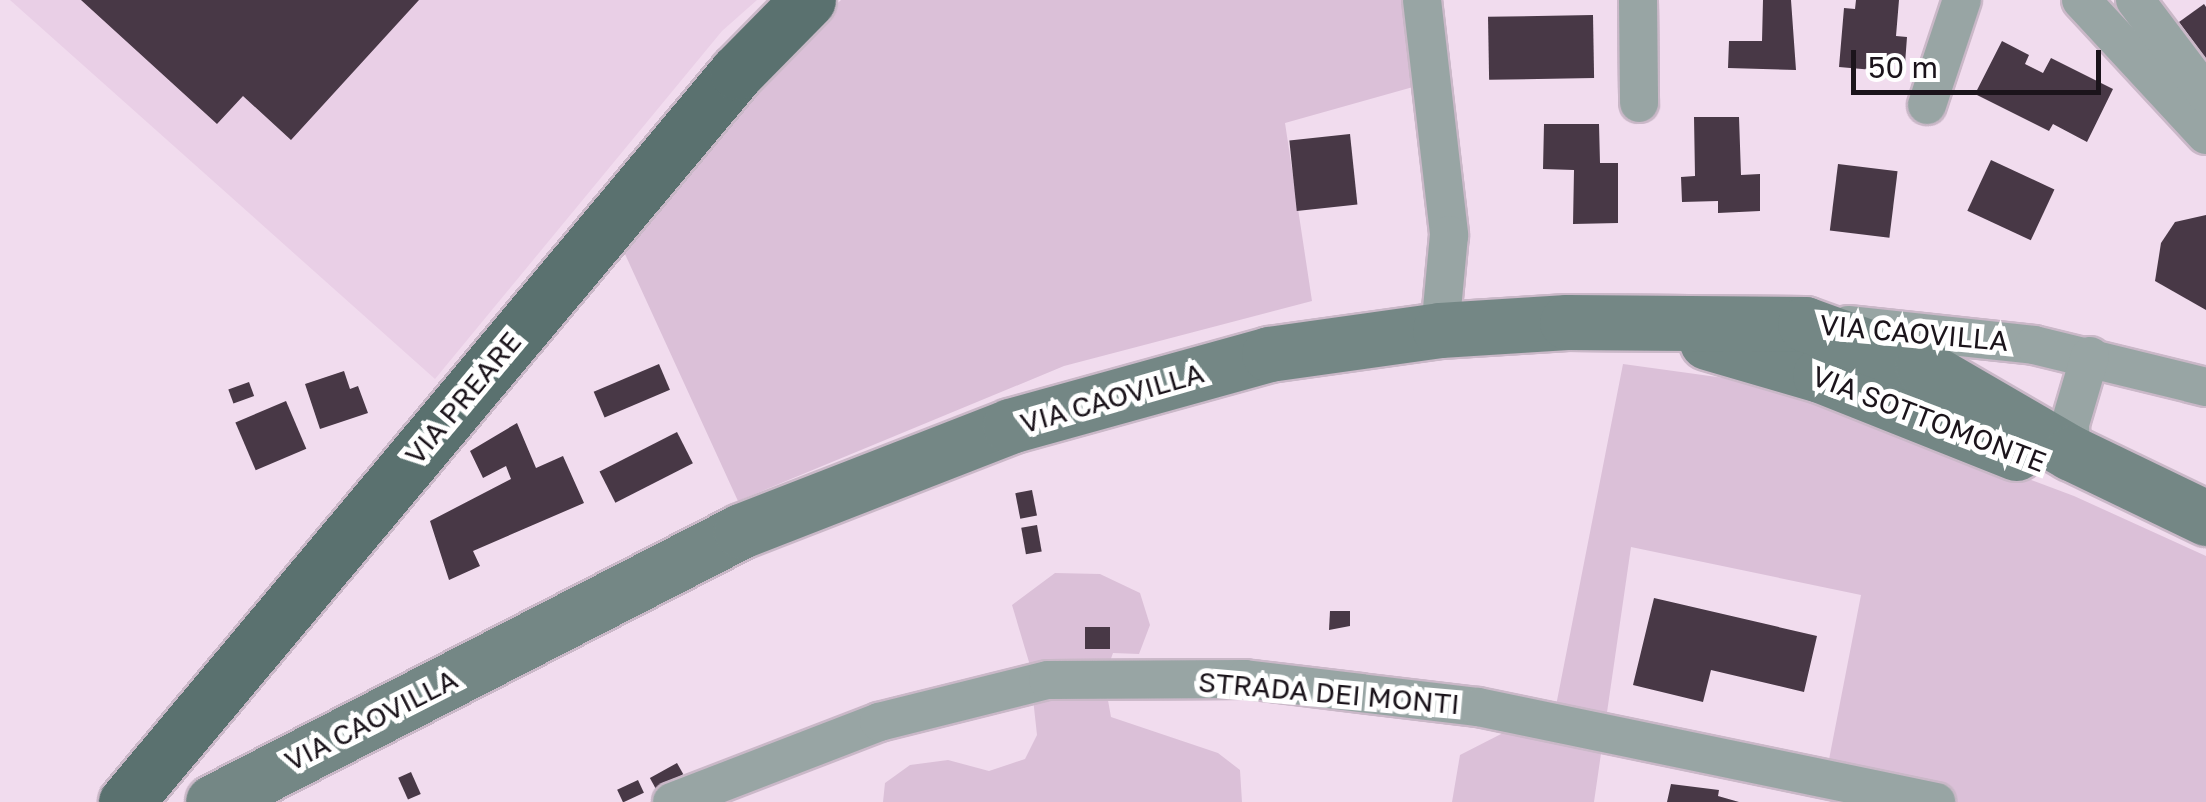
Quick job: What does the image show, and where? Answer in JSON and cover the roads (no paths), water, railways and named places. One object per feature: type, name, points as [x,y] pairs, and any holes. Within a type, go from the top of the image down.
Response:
[{"type":"main road","name":"VIA PREARE","points":[[126,802],[737,72],[808,0]]},
{"type":"main road","name":"VIA SOTTOMONTE","points":[[1646,324],[1820,375],[2206,528]]},
{"type":"main road","name":"VIA CAOVILLA","points":[[213,802],[740,531],[974,440],[1270,354],[1440,330],[1806,324]]},
{"type":"main road","name":"VIA SOTTOMONTE","points":[[1806,324],[1923,366],[2071,453],[2206,518]]},
{"type":"street","points":[[1422,0],[1449,234],[1440,330]]},
{"type":"street","points":[[1638,0],[1639,103]]},
{"type":"street","points":[[1927,105],[1962,0]]},
{"type":"street","points":[[2081,0],[2206,135]]},
{"type":"street","points":[[2135,0],[2206,94]]},
{"type":"street","name":"VIA CAOVILLA","points":[[1806,324],[1948,333],[2090,356],[2206,386]]},
{"type":"street","points":[[2071,453],[2070,424],[2090,356]]},
{"type":"street","name":"STRADA DEI MONTI","points":[[672,802],[879,722],[1048,680],[1206,679],[1478,707],[1936,802]]}]
